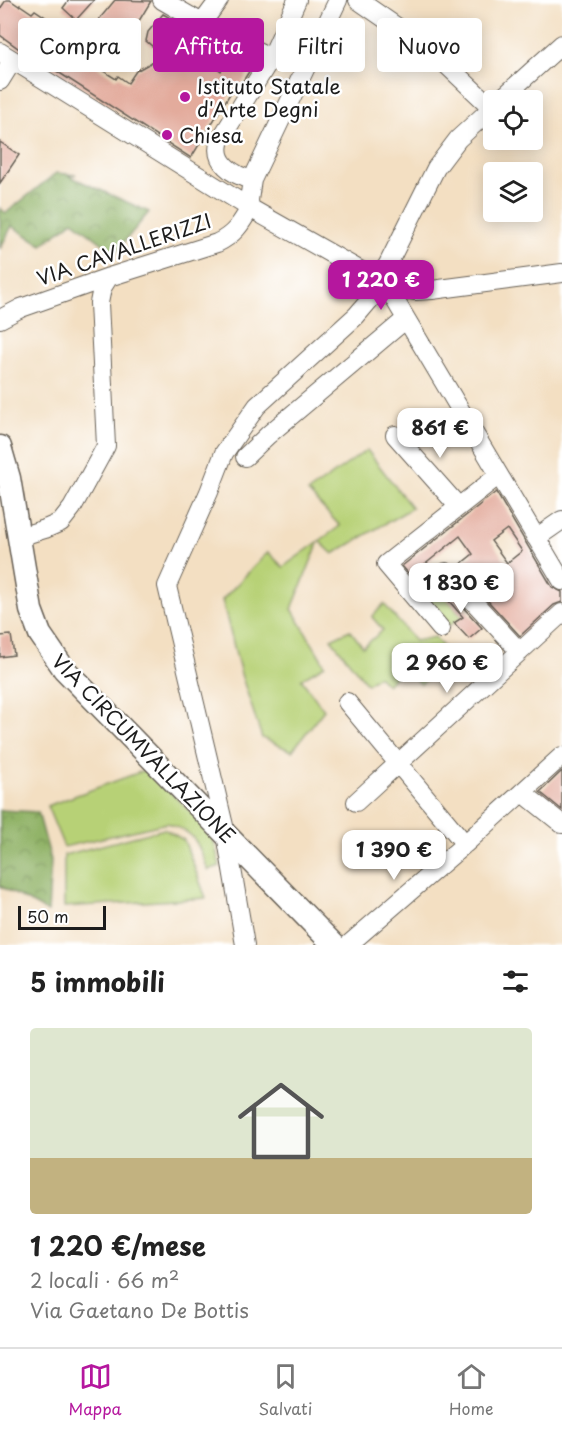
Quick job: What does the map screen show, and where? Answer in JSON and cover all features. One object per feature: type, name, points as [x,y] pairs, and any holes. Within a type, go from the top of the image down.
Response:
[{"type":"main road","name":"VIA CIRCUMVALLAZIONE","points":[[0,447],[9,478],[31,610],[40,634],[52,654],[64,669],[334,945]]},
{"type":"street","points":[[206,18],[219,0]]},
{"type":"street","points":[[250,208],[245,178],[223,164],[216,149],[272,58],[297,0]]},
{"type":"street","points":[[228,195],[245,178],[300,82],[338,0]]},
{"type":"street","points":[[358,0],[433,52],[483,95]]},
{"type":"street","points":[[161,1],[193,18]]},
{"type":"street","points":[[511,90],[562,44]]},
{"type":"street","points":[[264,54],[272,58]]},
{"type":"street","points":[[0,81],[6,56],[228,195],[382,282],[415,291],[562,273]]},
{"type":"street","points":[[245,945],[226,834],[167,586],[224,453],[257,406],[356,316],[373,296],[444,156],[483,117]]},
{"type":"street","name":"VIA CAVALLERIZZI","points":[[0,319],[21,308],[228,238],[237,230],[250,208]]},
{"type":"street","points":[[19,537],[61,522],[72,508],[106,446],[98,323],[102,288],[109,277]]},
{"type":"street","points":[[382,282],[562,581]]},
{"type":"street","points":[[245,457],[406,319],[406,310],[415,291]]},
{"type":"street","points":[[395,435],[458,506]]},
{"type":"street","points":[[441,629],[386,564],[499,475]]},
{"type":"street","points":[[536,538],[562,520]]},
{"type":"street","points":[[446,572],[520,652]]},
{"type":"street","points":[[356,802],[562,612]]},
{"type":"street","points":[[347,702],[465,844]]},
{"type":"street","points":[[348,945],[562,756]]},
{"type":"street","points":[[522,792],[562,824]]},
{"type":"green space","points":[[56,173],[76,175],[67,175],[149,212],[115,253],[73,221],[42,245],[12,226],[0,249],[0,208],[6,213]]},
{"type":"green space","points":[[367,450],[412,508],[333,554],[319,541],[340,526],[308,492]]},
{"type":"green space","points":[[319,541],[292,609],[325,665],[301,679],[324,710],[292,751],[262,738],[241,674],[222,600],[268,552],[283,567]]},
{"type":"green space","points":[[433,583],[463,617],[445,628],[417,596]]},
{"type":"green space","points":[[384,604],[415,641],[435,637],[452,658],[421,684],[403,669],[387,685],[378,676],[367,684],[331,639],[350,630],[363,647],[383,630],[372,617]]},
{"type":"green space","points":[[148,769],[212,834],[220,866],[208,870],[195,840],[184,830],[167,823],[64,847],[47,806]]},
{"type":"green space","points":[[0,810],[38,812],[51,860],[48,912],[0,886]]},
{"type":"green space","points":[[164,829],[184,840],[206,898],[64,907],[64,855]]},
{"type":"building","points":[[6,0],[10,0],[32,13],[35,10],[47,18],[18,18],[18,48],[0,35],[0,9]]},
{"type":"building","points":[[69,0],[94,0],[78,18],[74,18],[63,8]]},
{"type":"building","points":[[115,0],[151,1],[141,18],[100,18]]},
{"type":"building","points":[[153,26],[153,46],[146,41],[148,32]]},
{"type":"building","points":[[153,62],[153,72],[249,72],[238,89],[234,87],[191,158],[58,72],[105,72],[116,79],[118,76],[128,83],[135,72],[141,72],[141,68]]},
{"type":"building","points":[[0,142],[19,155],[0,183]]},
{"type":"building","points":[[496,492],[552,587],[562,592],[562,602],[554,605],[520,636],[457,567],[473,554],[460,536],[418,570],[429,582],[421,588],[402,566]],"holes":[[[507,529],[522,551],[507,563],[491,541]]]},
{"type":"building","points":[[437,579],[482,628],[469,639],[454,623],[463,617],[433,583]]},
{"type":"building","points":[[11,635],[14,655],[0,657],[0,636]]},
{"type":"building","points":[[562,771],[562,810],[540,792]]},
{"type":"place","name":"Istituto Statale d'Arte Degni","points":[[185,97]]},
{"type":"place","name":"Chiesa","points":[[167,135]]}]
